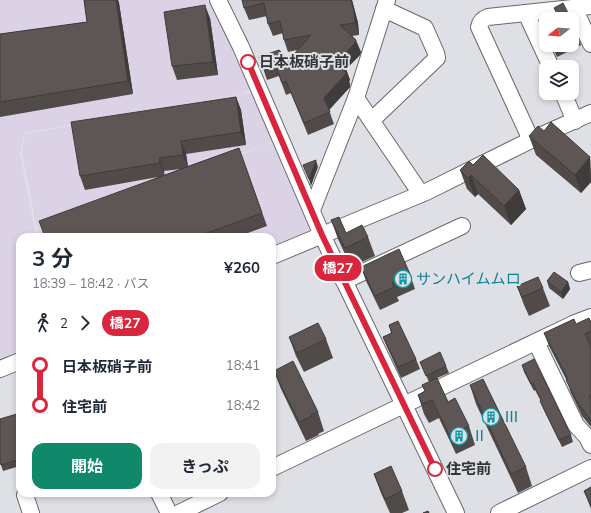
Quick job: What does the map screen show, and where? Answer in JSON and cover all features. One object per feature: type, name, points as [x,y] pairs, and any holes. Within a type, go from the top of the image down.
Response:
[{"type":"street","points":[[218,0],[241,47],[322,235],[456,513]]},
{"type":"street","points":[[312,210],[356,98],[386,5],[425,28],[436,53],[436,58],[372,120]]},
{"type":"street","points":[[531,140],[479,27],[480,22],[488,17],[591,6]]},
{"type":"street","points":[[574,8],[591,44]]},
{"type":"street","points":[[526,13],[547,60]]},
{"type":"street","points":[[356,98],[421,194]]},
{"type":"street","points":[[565,100],[575,121]]},
{"type":"street","points":[[276,254],[421,194],[531,140],[591,113]]},
{"type":"street","points":[[344,281],[462,226]]},
{"type":"street","points":[[276,466],[573,324],[591,317]]},
{"type":"street","points":[[536,342],[576,425],[587,437],[591,445]]},
{"type":"street","points":[[0,369],[16,363]]},
{"type":"street","points":[[499,513],[591,468]]},
{"type":"street","points":[[26,497],[31,513]]},
{"type":"street","points":[[161,497],[169,513]]},
{"type":"street","points":[[179,513],[212,497]]},
{"type":"shaded area","points":[[0,0],[207,0],[223,30],[249,88],[243,94],[24,133],[20,153],[35,233],[16,233],[16,358],[0,364]]},
{"type":"shaded area","points":[[252,93],[272,142],[37,229],[22,153],[25,134]]},
{"type":"shaded area","points":[[272,143],[310,230],[308,236],[276,249],[276,233],[37,233],[37,231]]},
{"type":"building","points":[[84,0],[116,0],[128,81],[0,102],[0,34],[87,22]]},
{"type":"building","points":[[242,0],[351,0],[355,23],[340,25],[356,40],[338,61],[346,68],[343,70],[346,72],[345,75],[324,98],[330,112],[304,123],[286,81],[282,83],[275,64],[263,68],[259,57],[279,50],[289,60],[311,35],[284,40],[280,21],[268,24],[264,3],[244,8]]},
{"type":"building","points":[[563,3],[568,12],[556,12],[554,8]]},
{"type":"building","points":[[205,5],[213,62],[172,66],[164,12]]},
{"type":"building","points":[[236,97],[241,132],[181,141],[183,155],[159,158],[160,163],[80,176],[71,122]]},
{"type":"building","points":[[551,122],[590,157],[575,175],[529,136],[538,126],[544,131]]},
{"type":"building","points":[[239,148],[262,213],[207,233],[44,233],[39,221]]},
{"type":"building","points":[[483,155],[519,190],[504,206],[471,175],[468,178],[460,170],[469,161],[473,165]]},
{"type":"building","points":[[316,160],[309,179],[303,165]]},
{"type":"building","points":[[339,217],[346,233],[362,225],[368,237],[345,248],[331,220]]},
{"type":"building","points":[[399,249],[410,274],[392,283],[394,287],[375,296],[361,267]]},
{"type":"building","points":[[554,272],[568,282],[561,292],[547,281]]},
{"type":"building","points":[[538,277],[543,288],[522,297],[517,286]]},
{"type":"building","points":[[589,318],[591,321],[591,331],[585,334],[591,347],[591,395],[589,396],[591,400],[591,421],[578,403],[566,380],[568,379],[544,333],[574,319],[576,324]]},
{"type":"building","points":[[398,321],[416,359],[398,367],[383,337],[392,333],[389,325]]},
{"type":"building","points":[[318,323],[326,339],[297,353],[289,337]]},
{"type":"building","points":[[440,352],[446,366],[426,376],[420,362]]},
{"type":"building","points":[[534,359],[571,435],[559,440],[533,383],[531,384],[522,365]]},
{"type":"building","points":[[293,361],[318,412],[299,422],[276,375],[276,370]]},
{"type":"building","points":[[437,378],[448,402],[455,398],[469,426],[449,435],[432,400],[422,404],[418,395],[425,391],[422,385]]},
{"type":"building","points":[[483,379],[526,467],[511,474],[470,385]]},
{"type":"building","points":[[16,414],[16,460],[1,465],[0,462],[0,419]]},
{"type":"building","points":[[391,466],[402,491],[385,499],[374,474]]},
{"type":"building","points":[[591,487],[591,505],[584,491]]},
{"type":"bus line","name":"橋27","points":[[248,62],[322,235],[435,469]]},
{"type":"place","name":"日本板硝子前","points":[[248,62]]},
{"type":"place","name":"サンハイムムロ","points":[[403,279]]},
{"type":"place","name":"Ⅲ","points":[[491,417]]},
{"type":"place","name":"Ⅱ","points":[[459,436]]},
{"type":"place","name":"住宅前","points":[[435,469]]}]
